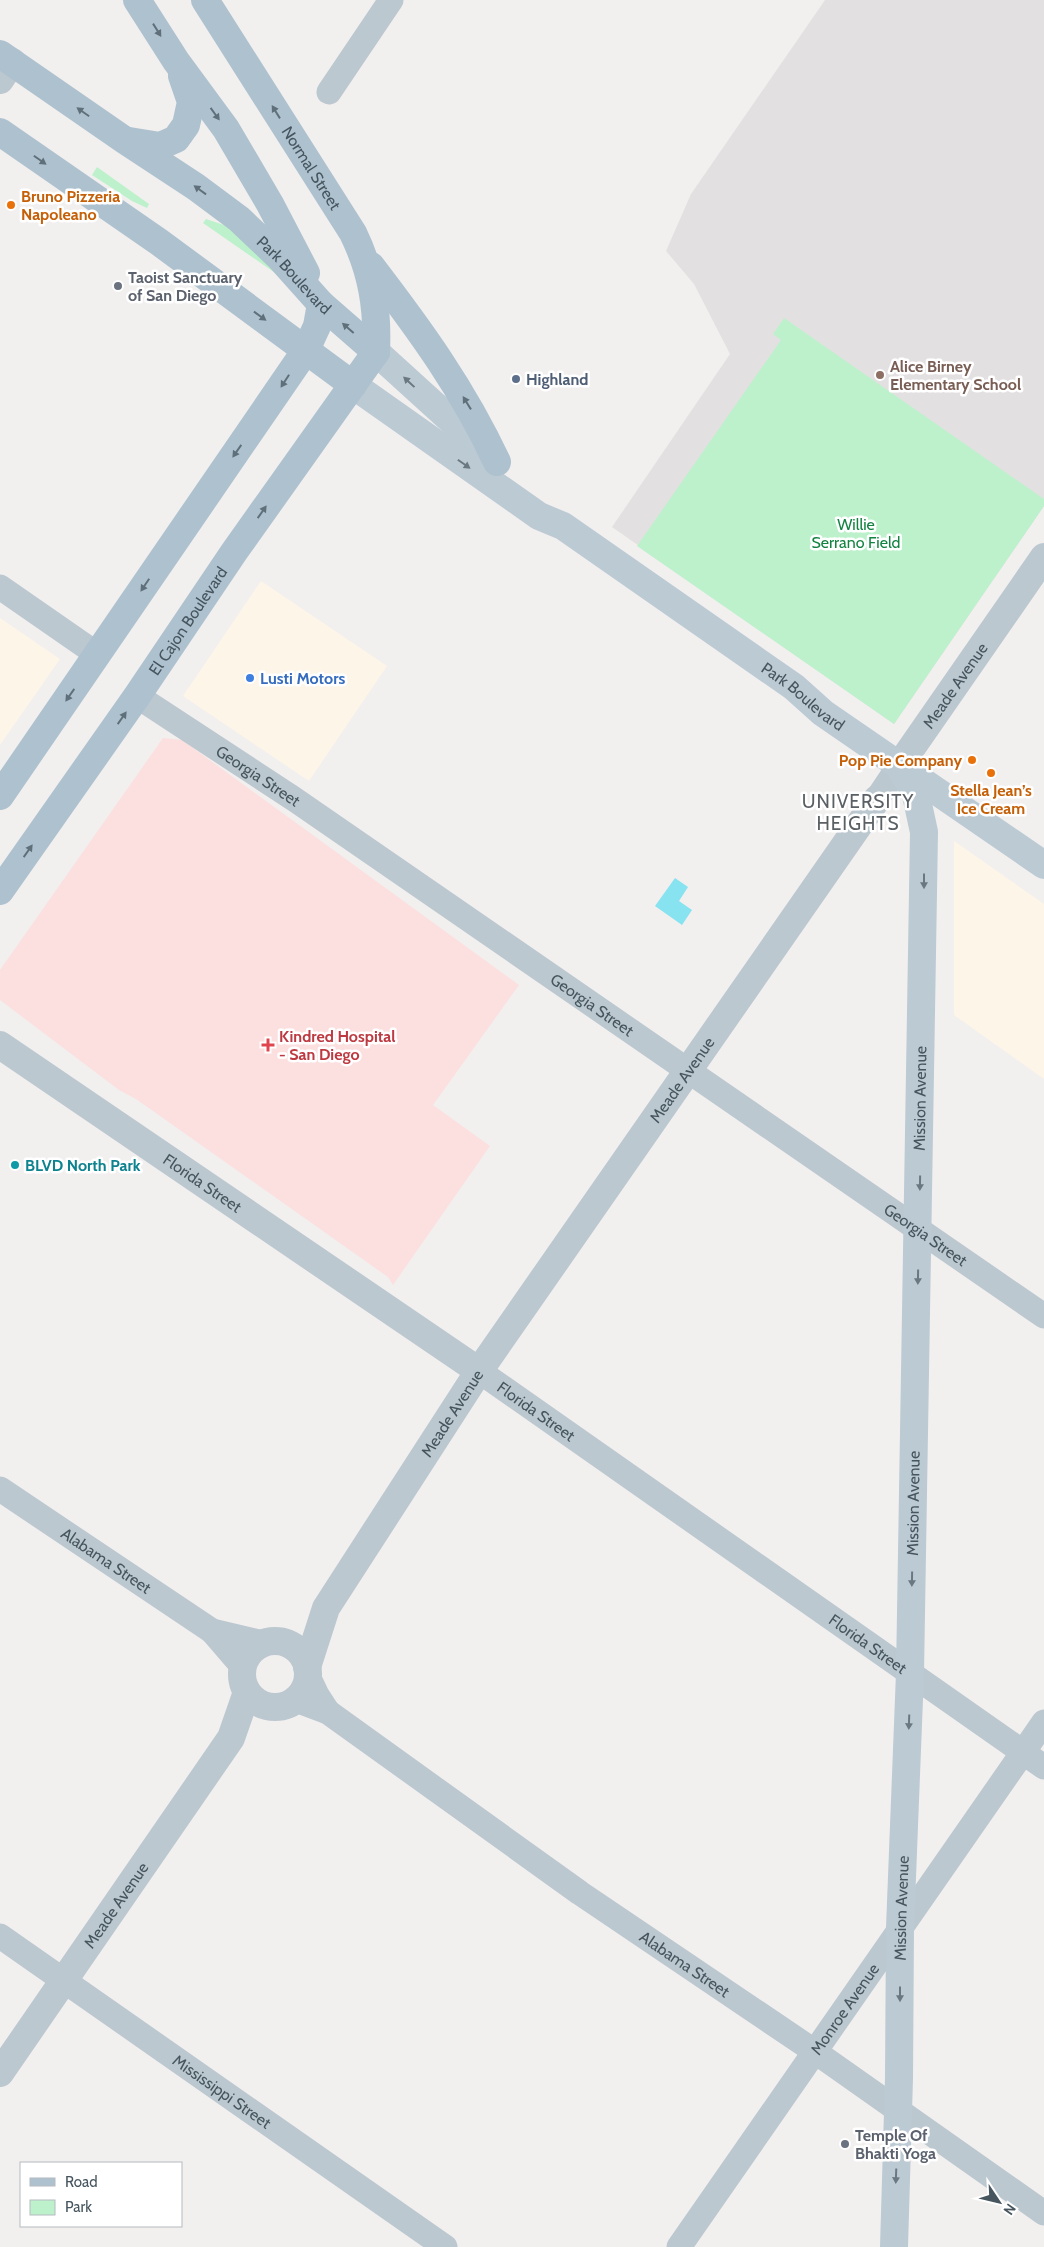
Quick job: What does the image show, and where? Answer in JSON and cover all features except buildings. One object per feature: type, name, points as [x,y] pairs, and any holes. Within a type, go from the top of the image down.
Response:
[{"type":"main road","points":[[0,796],[306,350],[317,326],[321,304],[292,245],[226,128],[176,61],[138,0]]},
{"type":"main road","name":"Normal Street","points":[[205,0],[353,233],[365,258],[376,304],[376,352]]},
{"type":"main road","points":[[124,140],[160,146],[176,140],[186,125],[191,102],[176,61]]},
{"type":"main road","name":"Park Boulevard","points":[[4,65],[196,187],[239,219],[279,257],[321,304],[497,462],[547,504],[564,526]]},
{"type":"main road","name":"Park Boulevard","points":[[0,132],[159,242],[353,386],[539,516],[564,526],[794,687],[823,713],[1044,865]]},
{"type":"main road","points":[[365,258],[426,338],[477,420],[497,462]]},
{"type":"main road","name":"El Cajon Boulevard","points":[[0,891],[138,696],[234,552],[376,352]]},
{"type":"main road","name":"Mission Avenue","points":[[894,2247],[900,1928],[910,1673],[919,1228],[924,832],[916,795],[899,766]]},
{"type":"street","points":[[329,92],[391,0]]},
{"type":"street","name":"Meade Avenue","points":[[0,2073],[231,1738],[298,1687],[326,1608],[479,1371],[1044,557]]},
{"type":"street","points":[[0,587],[98,655]]},
{"type":"street","name":"Georgia Street","points":[[138,696],[294,799],[919,1228],[1044,1316]]},
{"type":"street","name":"Florida Street","points":[[0,1045],[479,1371],[1044,1767]]},
{"type":"street","name":"Alabama Street","points":[[0,1489],[212,1631],[245,1680]]},
{"type":"street","name":"Meade Avenue","points":[[272,1642],[326,1608]]},
{"type":"street","name":"Alabama Street","points":[[212,1631],[272,1642]]},
{"type":"street","points":[[272,1642],[295,1647],[305,1659],[298,1687],[262,1704],[245,1680],[247,1657],[254,1649],[272,1642]]},
{"type":"street","name":"Meade Avenue","points":[[231,1738],[245,1680]]},
{"type":"street","name":"Alabama Street","points":[[298,1687],[328,1712],[580,1893],[814,2051],[1044,2213]]},
{"type":"street","name":"Monroe Avenue","points":[[678,2247],[1044,1722]]},
{"type":"street","name":"Mississippi Street","points":[[0,1936],[445,2247]]},
{"type":"shaded area","name":"Alice Birney Elementary School","points":[[825,0],[1044,0],[1044,506],[894,724],[612,527],[730,354],[694,284],[666,251],[691,194]]},
{"type":"shaded area","points":[[261,581],[387,666],[309,781],[183,696]]},
{"type":"shaded area","points":[[0,618],[60,659],[0,745]]},
{"type":"shaded area","name":"Kindred Hospital - San Diego","points":[[163,738],[182,740],[519,985],[433,1105],[490,1146],[393,1285],[388,1277],[136,1099],[119,1090],[0,1000],[0,970]]},
{"type":"shaded area","points":[[954,841],[1044,904],[1044,1079],[954,1015]]},
{"type":"green space","points":[[97,167],[149,204],[147,208],[132,201],[92,175]]},
{"type":"green space","points":[[206,219],[224,225],[276,262],[278,275],[203,223]]},
{"type":"green space","name":"Willie Serrano Field","points":[[784,318],[1044,499],[1044,506],[894,724],[637,546],[781,340],[773,334]]},
{"type":"water","points":[[675,878],[688,887],[679,901],[692,910],[682,925],[655,906]]},
{"type":"place","name":"Bruno Pizzeria Napoleano","points":[[11,205]]},
{"type":"place","name":"Taoist Sanctuary of San Diego","points":[[118,286]]},
{"type":"place","name":"Alice Birney Elementary School","points":[[880,375]]},
{"type":"place","name":"Highland","points":[[516,379]]},
{"type":"place","name":"Lusti Motors","points":[[250,678]]},
{"type":"place","name":"Pop Pie Company","points":[[972,760]]},
{"type":"place","name":"Stella Jean’s Ice Cream","points":[[991,773]]},
{"type":"place","name":"Kindred Hospital - San Diego","points":[[268,1045]]},
{"type":"place","name":"BLVD North Park","points":[[15,1165]]},
{"type":"place","name":"Temple Of Bhakti Yoga","points":[[845,2144]]},
{"type":"district","name":"UNIVERSITY HEIGHTS","points":[[858,812]]}]
